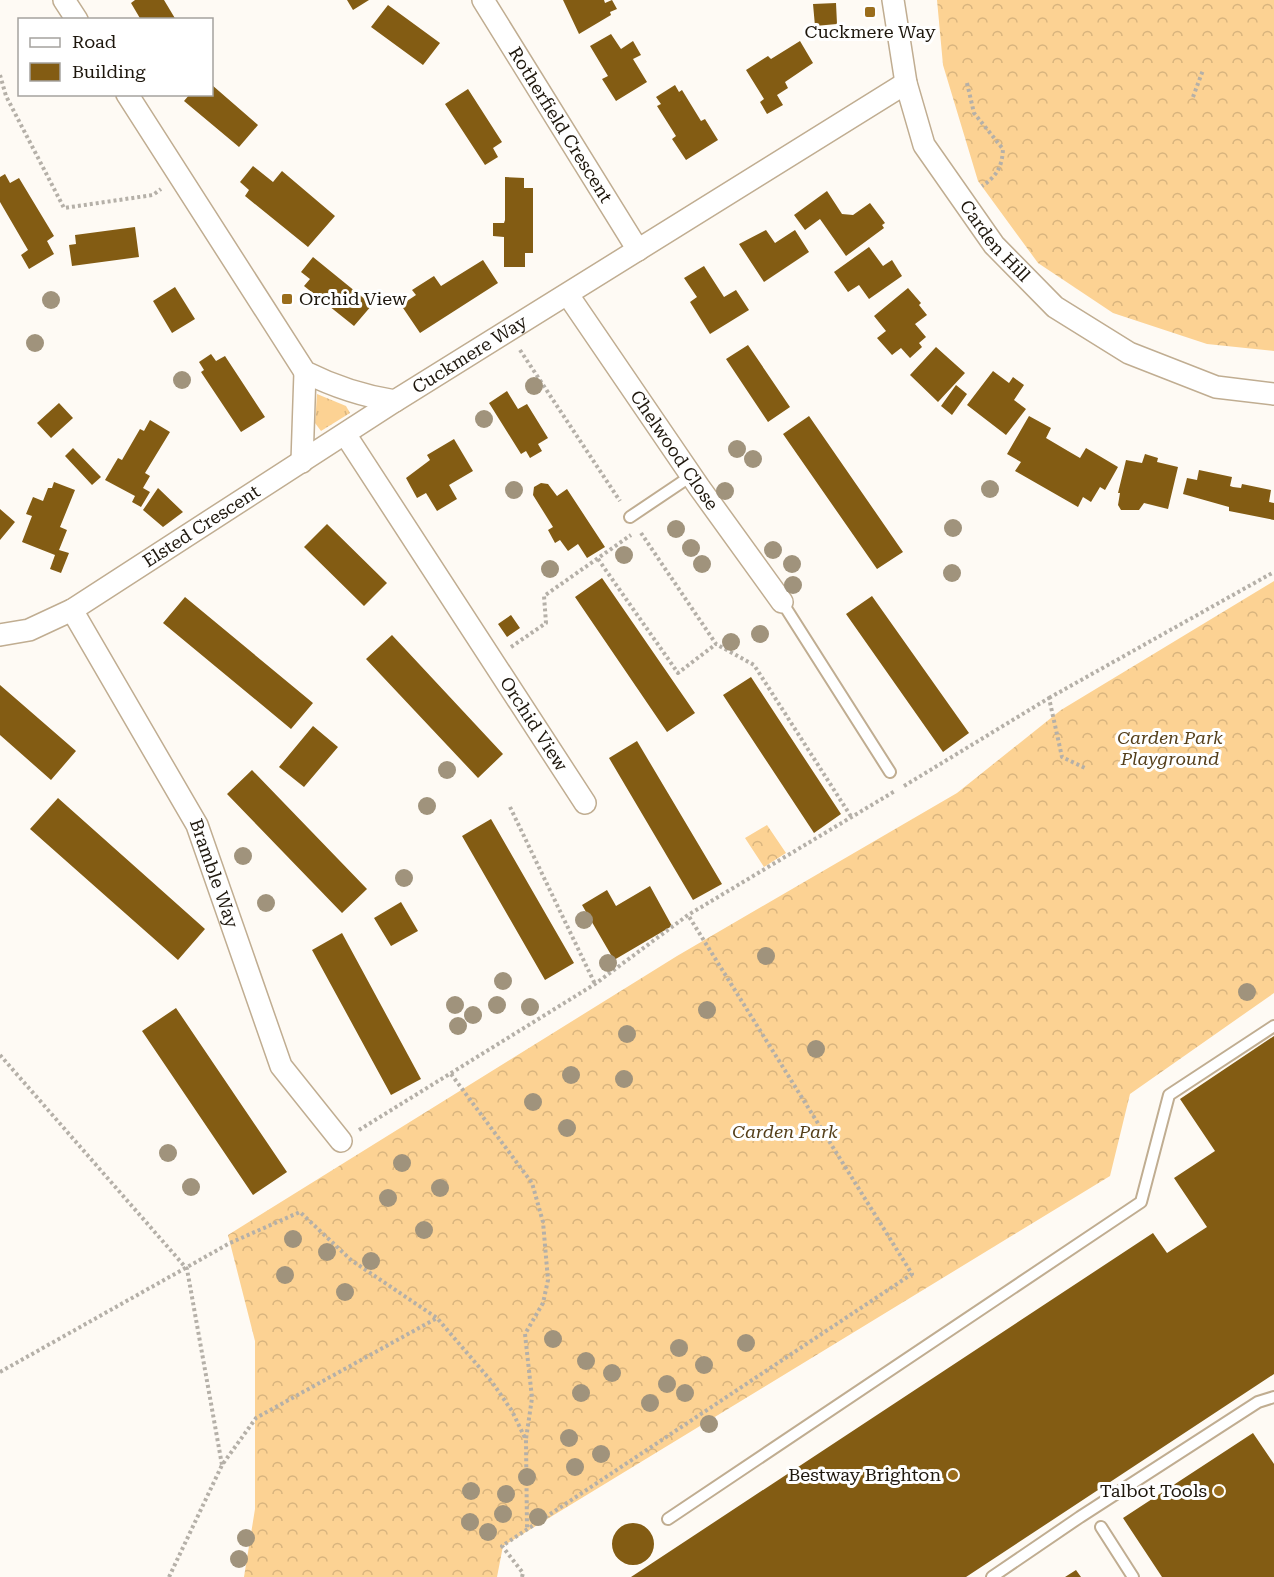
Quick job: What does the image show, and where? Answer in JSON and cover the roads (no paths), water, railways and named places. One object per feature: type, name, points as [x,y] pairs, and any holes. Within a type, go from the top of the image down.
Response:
[{"type":"street","points":[[64,0],[76,18]]},
{"type":"street","name":"Rotherfield Crescent","points":[[483,0],[638,249]]},
{"type":"street","name":"Carden Hill","points":[[894,0],[906,83],[924,145],[994,245],[1055,307],[1129,353],[1216,387],[1274,394]]},
{"type":"street","name":"Cuckmere Way","points":[[305,372],[338,388],[365,397],[395,401],[906,83]]},
{"type":"street","points":[[127,96],[305,372],[302,462]]},
{"type":"street","name":"Chelwood Close","points":[[568,295],[691,476],[782,602]]},
{"type":"street","name":"Elsted Crescent","points":[[0,635],[29,630],[72,610],[395,401]]},
{"type":"street","name":"Orchid View","points":[[345,434],[585,803]]},
{"type":"street","name":"Bramble Way","points":[[72,610],[197,825],[281,1066],[341,1141]]},
{"type":"lane","points":[[630,517],[691,476]]},
{"type":"lane","points":[[782,602],[890,772]]},
{"type":"lane","points":[[668,1519],[1141,1202],[1169,1095],[1274,1026]]},
{"type":"lane","points":[[992,1577],[1248,1408],[1274,1397]]},
{"type":"lane","points":[[1101,1527],[1133,1577]]},
{"type":"place","name":"Cuckmere Way","points":[[870,12]]},
{"type":"place","name":"Orchid View","points":[[287,299]]},
{"type":"place","name":"Bestway Brighton","points":[[953,1475]]},
{"type":"place","name":"Talbot Tools","points":[[1219,1491]]},
{"type":"park label","name":"Carden Park Playground","points":[[1170,748]]},
{"type":"park label","name":"Carden Park","points":[[785,1132]]}]
